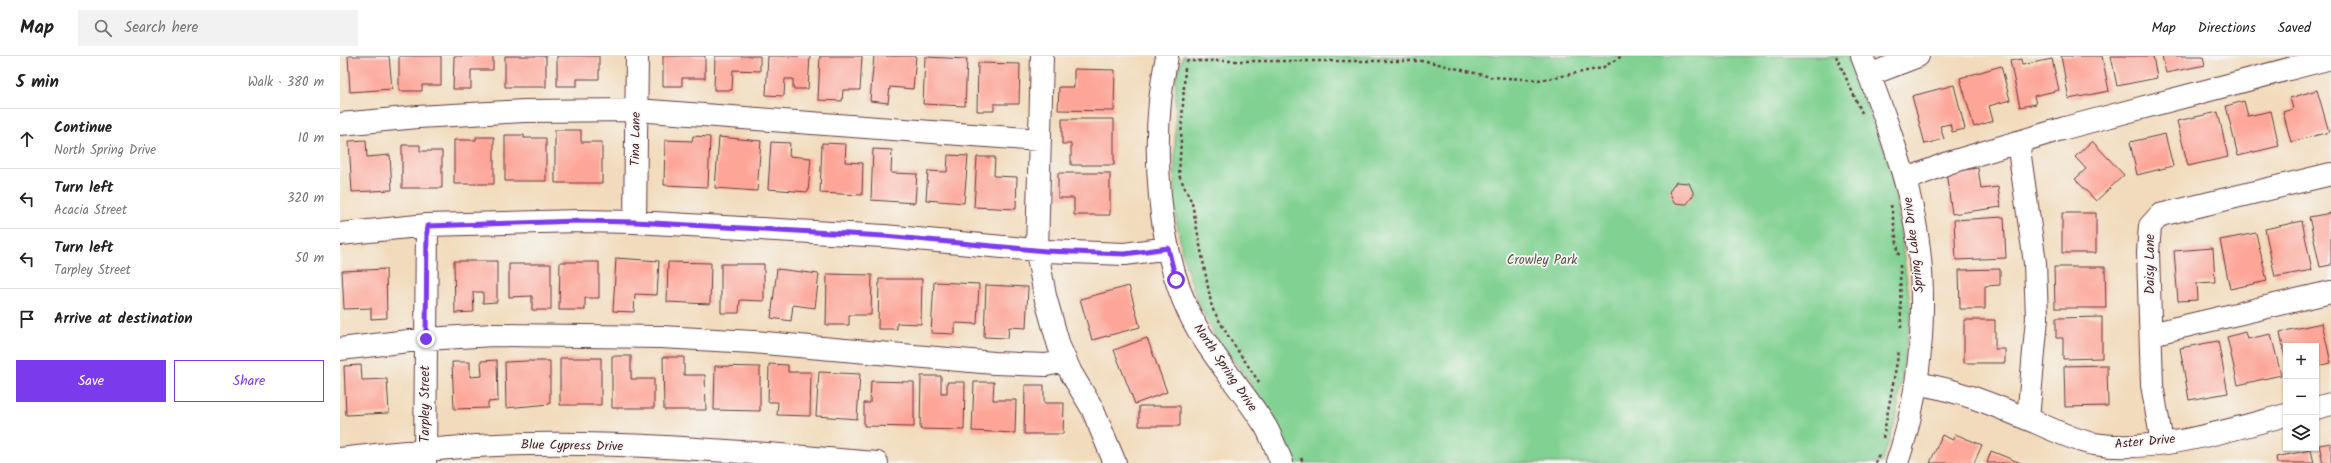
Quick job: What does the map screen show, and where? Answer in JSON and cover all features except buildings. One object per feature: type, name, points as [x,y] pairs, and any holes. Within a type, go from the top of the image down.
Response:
[{"type":"street","name":"Tina Lane","points":[[635,222],[637,56]]},
{"type":"street","points":[[1042,56],[1037,250],[1045,296],[1059,346],[1092,408],[1115,463]]},
{"type":"street","name":"North Spring Drive","points":[[1167,56],[1158,120],[1160,193],[1168,248],[1176,280],[1197,328],[1266,428],[1291,459]]},
{"type":"street","points":[[1866,66],[1918,56]]},
{"type":"street","points":[[1905,180],[1948,163],[2065,128],[2331,58]]},
{"type":"street","name":"Spring Lake Drive","points":[[1866,66],[1899,157],[1905,180],[1912,210],[1921,279],[1916,383],[1897,463]]},
{"type":"street","points":[[340,124],[410,117],[509,112],[636,110],[1040,140]]},
{"type":"street","points":[[2018,142],[2036,278],[2037,318],[2028,419]]},
{"type":"street","name":"Daisy Lane","points":[[2162,443],[2152,385],[2148,252],[2150,226],[2160,215],[2331,174]]},
{"type":"street","points":[[340,234],[427,226],[579,221],[635,222],[884,236],[1037,250],[1125,254],[1168,248]]},
{"type":"street","name":"Tarpley Street","points":[[425,456],[427,226]]},
{"type":"street","points":[[2151,334],[2331,292]]},
{"type":"street","points":[[340,349],[426,339],[493,336],[661,336],[753,342],[994,363],[1046,365],[1066,360]]},
{"type":"street","name":"Aster Drive","points":[[1916,383],[1958,392],[2028,419],[2062,435],[2094,444],[2118,446],[2162,443],[2204,436],[2283,416]]},
{"type":"street","points":[[2319,407],[2331,404]]},
{"type":"street","name":"Blue Cypress Drive","points":[[340,460],[425,456],[530,444],[607,446],[877,463]]},
{"type":"path","points":[[1263,388],[1230,339],[1212,308],[1192,203],[1179,175],[1186,60],[1426,61],[1491,77],[1541,80],[1602,68],[1622,56]]},
{"type":"path","points":[[1836,56],[1862,114]]},
{"type":"path","points":[[1889,198],[1900,261],[1901,332]]},
{"type":"path","points":[[1883,441],[1900,347]]},
{"type":"path","points":[[1875,463],[1881,448]]},
{"type":"path","points":[[1291,459],[1303,463]]},
{"type":"green space","name":"Crowley Park","points":[[1183,56],[1847,56],[1892,170],[1911,311],[1896,418],[1882,463],[1292,463],[1248,379],[1218,342],[1197,300],[1182,253],[1174,205],[1176,77]]},
{"type":"route","points":[[426,339],[427,226],[579,221],[635,222],[884,236],[1046,251],[1125,254],[1168,248],[1176,280]]}]
